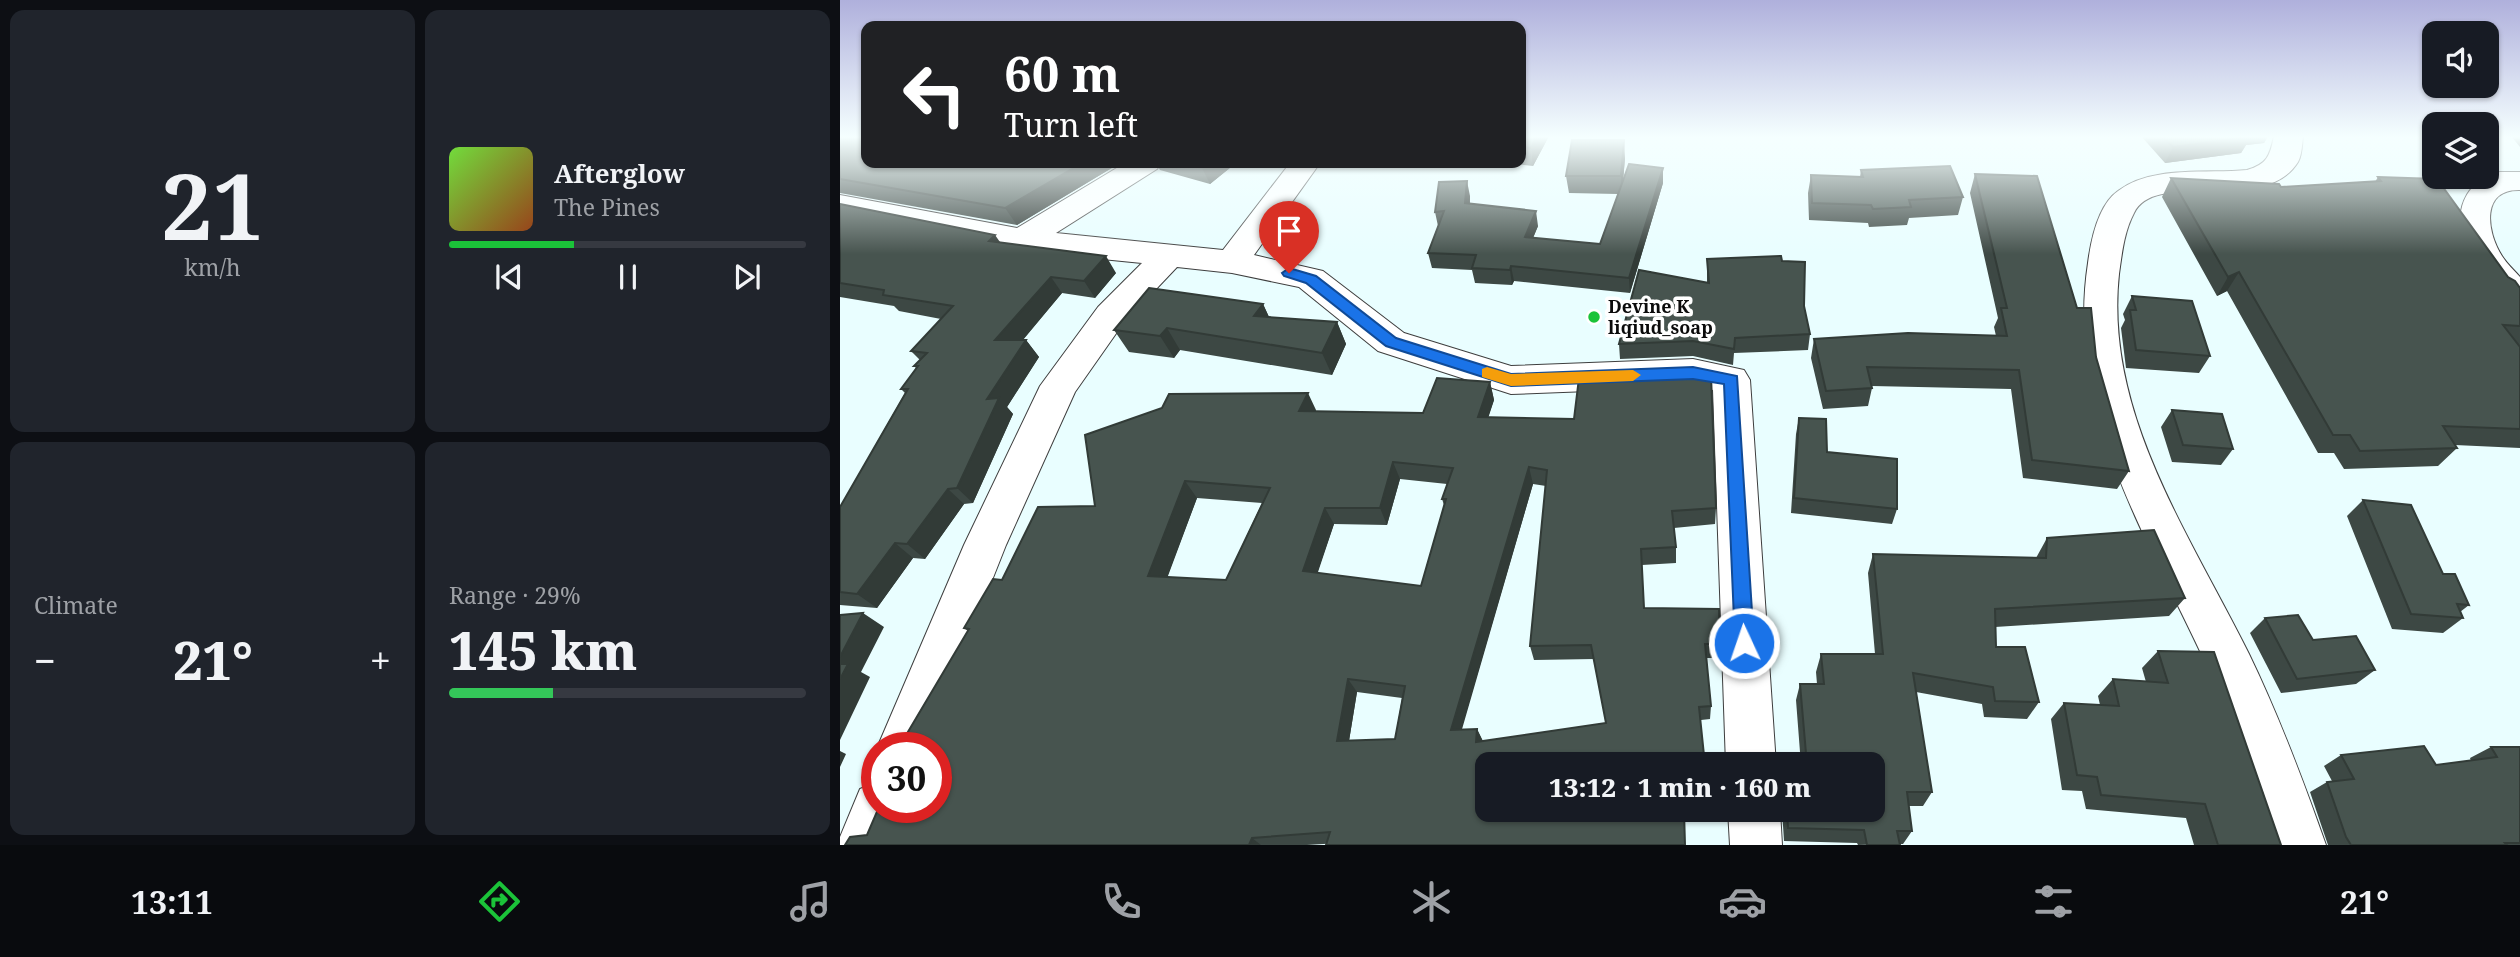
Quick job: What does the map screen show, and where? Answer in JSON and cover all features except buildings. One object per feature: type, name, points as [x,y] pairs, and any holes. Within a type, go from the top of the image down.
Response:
[{"type":"street","points":[[1022,240],[1126,175]]},
{"type":"street","points":[[1232,262],[1296,175]]},
{"type":"street","points":[[2266,175],[2151,186],[2129,197],[2118,212],[2109,237],[2099,278],[2097,314],[2111,392],[2132,465],[2232,669],[2300,845]]},
{"type":"street","points":[[2520,181],[2496,182],[2483,192],[2476,201],[2475,216],[2479,239],[2489,262],[2520,298]]},
{"type":"street","points":[[840,205],[1022,240],[1232,262],[1311,279],[1391,342],[1511,380],[1693,373],[1731,380],[1751,752]]},
{"type":"street","points":[[907,732],[985,545],[1059,386],[1110,316],[1168,257]]},
{"type":"street","points":[[1755,822],[1756,845]]},
{"type":"street","points":[[863,845],[872,823]]},
{"type":"slow traffic","points":[[1487,373],[1511,380],[1633,375]]},
{"type":"place","name":"Devine K liqiud_soap","points":[[1594,317]]},
{"type":"route","points":[[1289,273],[1311,279],[1391,342],[1511,380],[1693,373],[1731,380],[1736,424],[1744,643]]}]
